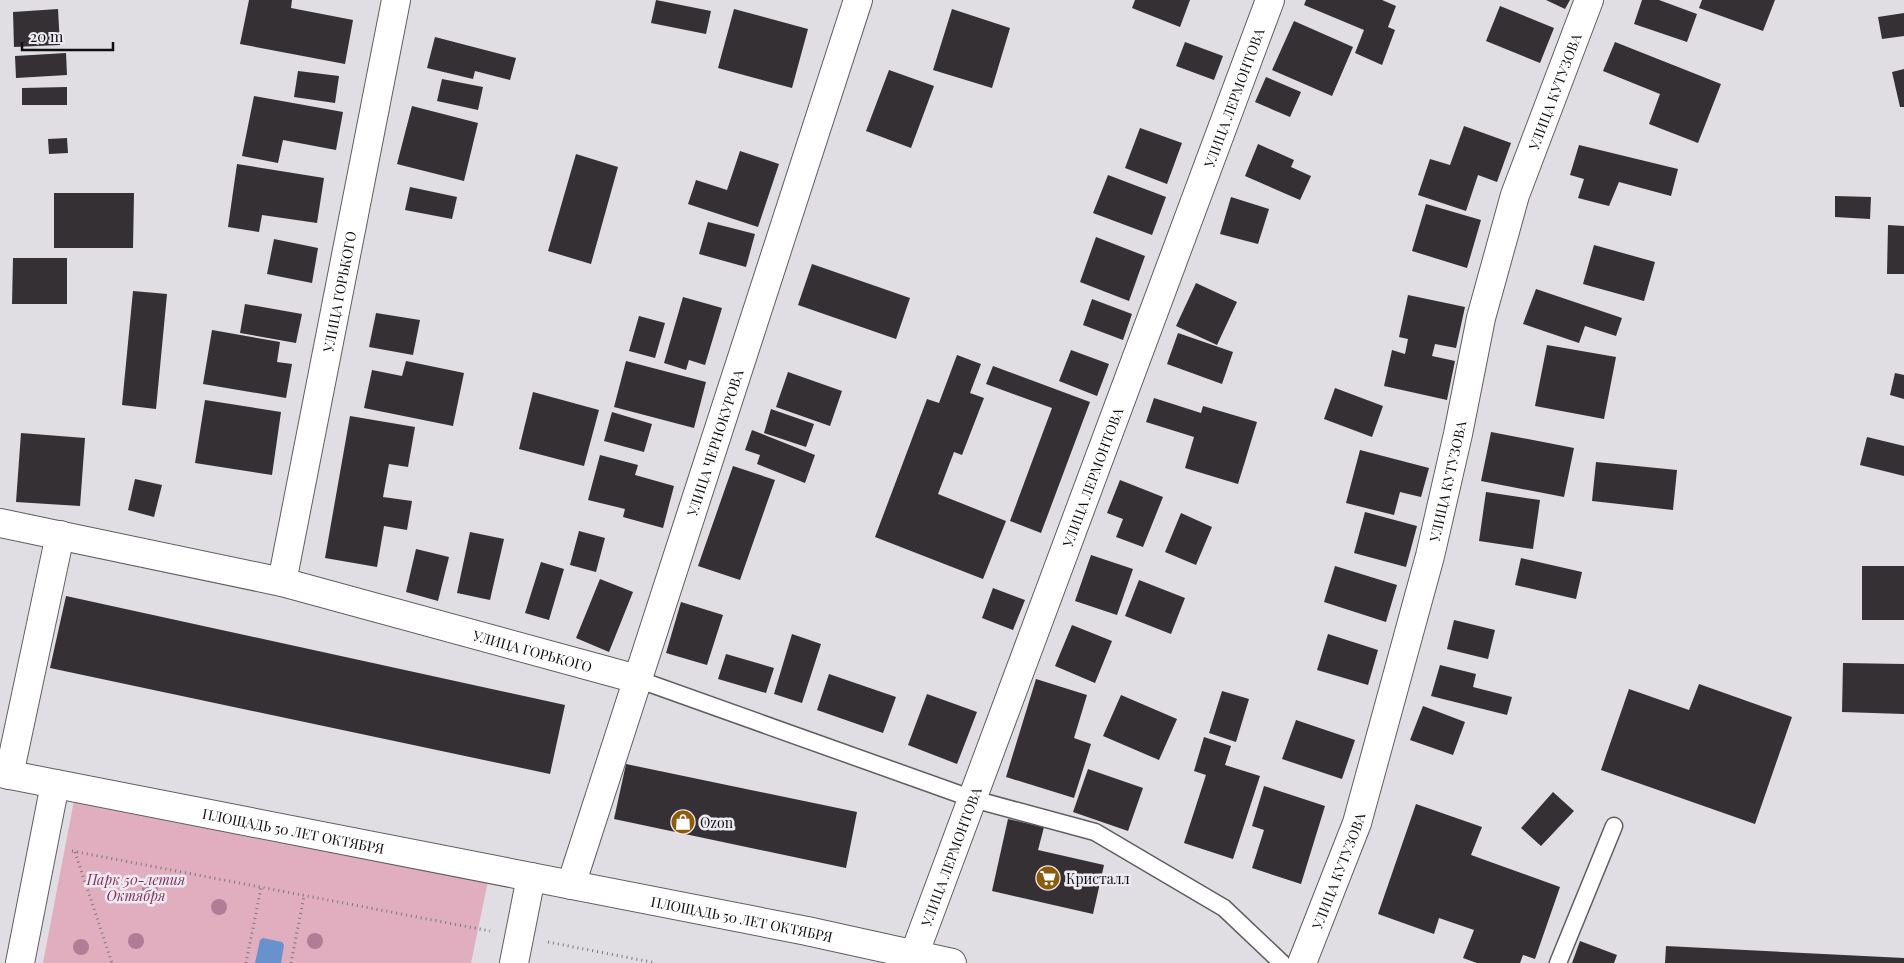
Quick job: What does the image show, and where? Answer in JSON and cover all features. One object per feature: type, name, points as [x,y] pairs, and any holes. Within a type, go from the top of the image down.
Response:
[{"type":"street","name":"УЛИЦА ГОРЬКОГО","points":[[282,582],[396,0]]},
{"type":"street","name":"УЛИЦА ЧЕРНОКУРОВА","points":[[571,885],[858,0]]},
{"type":"street","name":"УЛИЦА ЛЕРМОНТОВА","points":[[914,955],[1270,0]]},
{"type":"street","name":"УЛИЦА КУТУЗОВА","points":[[1302,963],[1357,823],[1430,556],[1458,434],[1481,318],[1515,196],[1589,0]]},
{"type":"street","name":"УЛИЦА ГОРЬКОГО","points":[[0,522],[282,582],[637,679]]},
{"type":"street","points":[[5,774],[60,535]]},
{"type":"street","name":"ПЛОЩАДЬ 50 ЛЕТ ОКТЯБРЯ","points":[[5,774],[806,931],[952,963]]},
{"type":"street","points":[[20,963],[55,784]]},
{"type":"street","points":[[514,963],[531,877]]},
{"type":"lane","points":[[637,679],[973,799],[1095,832],[1224,908],[1282,963]]},
{"type":"lane","points":[[1558,963],[1614,826]]},
{"type":"path","points":[[43,846],[656,963]]},
{"type":"path","points":[[75,852],[112,963]]},
{"type":"path","points":[[246,963],[261,888]]},
{"type":"path","points":[[291,963],[304,896]]},
{"type":"green space","name":"Парк 50-летия Октября","points":[[75,795],[488,881],[471,963],[43,963]]},
{"type":"water","points":[[263,938],[282,942],[284,945],[281,963],[255,963],[260,940]]},
{"type":"building","points":[[249,0],[292,0],[291,8],[353,20],[345,64],[240,44]]},
{"type":"building","points":[[656,0],[711,11],[706,34],[651,23]]},
{"type":"building","points":[[1135,0],[1190,0],[1180,27],[1132,8]]},
{"type":"building","points":[[1306,0],[1382,0],[1396,6],[1388,27],[1395,30],[1382,65],[1355,53],[1364,30],[1304,5]]},
{"type":"building","points":[[1546,0],[1570,0],[1565,9]]},
{"type":"building","points":[[1642,0],[1659,0],[1697,14],[1687,42],[1634,24]]},
{"type":"building","points":[[1702,0],[1775,0],[1763,31],[1699,8]]},
{"type":"building","points":[[1500,6],[1554,28],[1540,63],[1486,41]]},
{"type":"building","points":[[58,9],[60,45],[14,47],[13,12]]},
{"type":"building","points":[[734,9],[808,29],[792,88],[718,68]]},
{"type":"building","points":[[952,9],[1010,28],[992,88],[933,70]]},
{"type":"building","points":[[1904,13],[1904,36],[1882,39],[1878,17]]},
{"type":"building","points":[[1294,21],[1353,47],[1332,96],[1272,70]]},
{"type":"building","points":[[435,37],[516,58],[510,80],[475,71],[473,79],[427,68]]},
{"type":"building","points":[[1185,42],[1223,56],[1214,80],[1176,66]]},
{"type":"building","points":[[1615,42],[1721,84],[1698,143],[1649,124],[1660,94],[1603,71]]},
{"type":"building","points":[[66,53],[67,75],[16,78],[15,56]]},
{"type":"building","points":[[1904,69],[1904,107],[1900,107],[1892,72]]},
{"type":"building","points":[[889,70],[934,86],[911,148],[866,131]]},
{"type":"building","points":[[298,71],[339,76],[335,103],[294,97]]},
{"type":"building","points":[[1266,77],[1301,92],[1290,117],[1255,102]]},
{"type":"building","points":[[442,79],[483,87],[478,110],[437,101]]},
{"type":"building","points":[[67,87],[67,105],[22,105],[22,88]]},
{"type":"building","points":[[254,96],[343,112],[336,150],[283,140],[278,163],[242,156]]},
{"type":"building","points":[[412,106],[478,123],[464,181],[397,164]]},
{"type":"building","points":[[1464,126],[1511,143],[1497,182],[1478,175],[1466,211],[1418,195],[1430,159],[1450,165]]},
{"type":"building","points":[[1140,128],[1182,143],[1167,184],[1125,168]]},
{"type":"building","points":[[67,138],[68,153],[49,154],[48,139]]},
{"type":"building","points":[[1258,144],[1294,160],[1291,167],[1311,176],[1300,200],[1245,176]]},
{"type":"building","points":[[1579,145],[1678,169],[1671,196],[1619,182],[1609,206],[1578,198],[1584,179],[1570,175]]},
{"type":"building","points":[[740,151],[779,164],[758,227],[688,204],[696,180],[727,190]]},
{"type":"building","points":[[576,154],[618,167],[591,264],[548,251]]},
{"type":"building","points":[[237,164],[324,178],[317,223],[262,215],[259,232],[228,227]]},
{"type":"building","points":[[1108,175],[1166,197],[1152,235],[1093,213]]},
{"type":"building","points":[[410,187],[457,197],[452,219],[405,210]]},
{"type":"building","points":[[54,193],[134,193],[133,248],[54,248]]},
{"type":"building","points":[[1835,196],[1871,197],[1870,219],[1835,217]]},
{"type":"building","points":[[1231,197],[1269,209],[1258,244],[1220,234]]},
{"type":"building","points":[[1426,204],[1481,220],[1467,268],[1412,251]]},
{"type":"building","points":[[708,222],[755,234],[746,267],[699,254]]},
{"type":"building","points":[[1888,225],[1904,226],[1904,274],[1887,274]]},
{"type":"building","points":[[1096,237],[1145,256],[1129,301],[1080,282]]},
{"type":"building","points":[[274,239],[318,248],[312,283],[267,274]]},
{"type":"building","points":[[1594,245],[1655,262],[1644,301],[1583,284]]},
{"type":"building","points":[[13,258],[67,258],[67,304],[12,304]]},
{"type":"building","points":[[812,264],[910,298],[896,339],[798,305]]},
{"type":"building","points":[[1196,283],[1237,302],[1217,345],[1176,326]]},
{"type":"building","points":[[1536,289],[1622,318],[1616,336],[1585,326],[1579,343],[1523,324]]},
{"type":"building","points":[[133,291],[167,294],[156,409],[122,405]]},
{"type":"building","points":[[1408,295],[1465,307],[1456,348],[1435,344],[1432,356],[1455,361],[1447,400],[1384,386],[1392,350],[1405,354],[1408,339],[1399,337]]},
{"type":"building","points":[[683,297],[722,308],[705,365],[689,360],[686,370],[664,363]]},
{"type":"building","points":[[1092,299],[1132,314],[1123,340],[1083,325]]},
{"type":"building","points":[[245,304],[302,314],[296,343],[240,333]]},
{"type":"building","points":[[376,313],[420,320],[413,355],[369,347]]},
{"type":"building","points":[[639,316],[665,323],[655,358],[629,351]]},
{"type":"building","points":[[212,330],[280,342],[277,362],[292,364],[286,398],[203,384]]},
{"type":"building","points":[[1178,333],[1233,352],[1222,384],[1167,364]]},
{"type":"building","points":[[1547,345],[1616,357],[1604,419],[1535,406]]},
{"type":"building","points":[[1071,350],[1109,364],[1097,396],[1059,381]]},
{"type":"building","points":[[957,355],[981,364],[970,393],[984,398],[962,455],[954,452],[938,494],[1006,521],[983,579],[875,537],[927,399],[939,403]]},
{"type":"building","points":[[406,361],[464,373],[453,426],[364,408],[372,370],[402,376]]},
{"type":"building","points":[[626,361],[706,382],[694,428],[614,407]]},
{"type":"building","points":[[993,366],[1090,402],[1041,533],[1010,521],[1052,408],[986,384]]},
{"type":"building","points":[[788,372],[842,391],[830,426],[776,407]]},
{"type":"building","points":[[1895,373],[1904,375],[1904,399],[1890,395]]},
{"type":"building","points":[[1335,388],[1383,406],[1372,437],[1324,419]]},
{"type":"building","points":[[533,392],[599,410],[584,466],[519,449]]},
{"type":"building","points":[[1154,398],[1201,413],[1203,406],[1257,422],[1238,484],[1185,468],[1194,437],[1146,422]]},
{"type":"building","points":[[205,400],[281,412],[272,475],[195,463]]},
{"type":"building","points":[[771,409],[814,424],[806,447],[764,433]]},
{"type":"building","points":[[612,412],[652,424],[644,452],[604,441]]},
{"type":"building","points":[[350,416],[415,427],[408,467],[389,464],[383,497],[412,501],[407,530],[384,526],[377,567],[325,558]]},
{"type":"building","points":[[752,430],[815,455],[805,483],[757,464],[760,455],[745,450]]},
{"type":"building","points":[[1491,432],[1574,448],[1564,497],[1481,481]]},
{"type":"building","points":[[21,433],[85,438],[80,506],[16,502]]},
{"type":"building","points":[[1867,437],[1904,446],[1904,476],[1860,465]]},
{"type":"building","points":[[1360,450],[1429,468],[1421,497],[1400,492],[1394,515],[1346,503]]},
{"type":"building","points":[[600,455],[638,465],[635,475],[674,486],[663,528],[623,517],[625,509],[588,500]]},
{"type":"building","points":[[1596,462],[1677,470],[1673,510],[1592,501]]},
{"type":"building","points":[[733,466],[775,480],[740,580],[698,566]]},
{"type":"building","points":[[135,479],[162,485],[154,517],[128,510]]},
{"type":"building","points":[[1120,480],[1163,497],[1143,547],[1116,537],[1123,519],[1107,513]]},
{"type":"building","points":[[1486,492],[1540,500],[1533,549],[1479,541]]},
{"type":"building","points":[[1365,512],[1417,526],[1406,567],[1354,553]]},
{"type":"building","points":[[1181,513],[1212,527],[1196,565],[1165,552]]},
{"type":"building","points":[[579,531],[605,538],[596,572],[570,565]]},
{"type":"building","points":[[470,532],[504,539],[490,600],[457,593]]},
{"type":"building","points":[[416,549],[449,557],[438,601],[406,592]]},
{"type":"building","points":[[1091,555],[1133,569],[1117,615],[1075,601]]},
{"type":"building","points":[[1521,558],[1582,572],[1576,599],[1515,585]]},
{"type":"building","points":[[541,562],[564,569],[549,620],[525,613]]},
{"type":"building","points":[[1335,566],[1397,585],[1386,622],[1324,602]]},
{"type":"building","points":[[1862,566],[1904,566],[1904,620],[1862,620]]},
{"type":"building","points":[[600,579],[633,592],[609,652],[576,638]]},
{"type":"building","points":[[1139,580],[1185,598],[1171,634],[1125,616]]},
{"type":"building","points":[[993,588],[1025,600],[1013,630],[982,618]]},
{"type":"building","points":[[66,596],[565,705],[550,774],[50,668]]},
{"type":"building","points":[[681,602],[723,615],[707,665],[666,653]]},
{"type":"building","points":[[1454,620],[1495,630],[1488,659],[1447,649]]},
{"type":"building","points":[[1072,625],[1112,641],[1095,683],[1055,666]]},
{"type":"building","points":[[792,634],[821,644],[802,703],[774,694]]},
{"type":"building","points":[[1328,634],[1378,650],[1368,685],[1317,670]]},
{"type":"building","points":[[726,654],[774,668],[766,693],[718,679]]},
{"type":"building","points":[[1843,663],[1904,664],[1904,714],[1842,712]]},
{"type":"building","points":[[1440,665],[1476,674],[1473,687],[1512,697],[1507,715],[1431,696]]},
{"type":"building","points":[[829,674],[896,697],[883,733],[817,710]]},
{"type":"building","points":[[1036,679],[1087,695],[1074,738],[1091,744],[1074,798],[1006,777]]},
{"type":"building","points":[[1699,684],[1792,717],[1755,824],[1601,770],[1629,689],[1689,710]]},
{"type":"building","points":[[1222,691],[1249,699],[1236,742],[1209,733]]},
{"type":"building","points":[[927,694],[977,712],[957,764],[908,745]]},
{"type":"building","points":[[1121,695],[1177,719],[1159,760],[1103,736]]},
{"type":"building","points":[[1423,706],[1465,722],[1453,755],[1410,740]]},
{"type":"building","points":[[1296,720],[1355,740],[1342,779],[1282,759]]},
{"type":"building","points":[[1204,737],[1231,746],[1225,765],[1260,776],[1233,859],[1184,843],[1206,775],[1194,771]]},
{"type":"building","points":[[626,764],[857,812],[846,868],[614,819]]},
{"type":"building","points":[[1088,769],[1143,788],[1128,831],[1073,812]]},
{"type":"building","points":[[1264,786],[1325,806],[1301,884],[1252,868],[1264,830],[1252,826]]},
{"type":"building","points":[[1553,792],[1574,811],[1541,846],[1521,828]]},
{"type":"building","points":[[1416,804],[1482,827],[1471,855],[1560,887],[1535,959],[1523,955],[1520,963],[1477,963],[1463,958],[1474,930],[1439,918],[1434,934],[1378,914]]},
{"type":"building","name":"Кристалл","points":[[1008,819],[1044,827],[1038,850],[1104,865],[1093,914],[992,891]]},
{"type":"building","points":[[1580,941],[1617,955],[1614,963],[1572,963]]},
{"type":"building","points":[[1666,946],[1904,958],[1904,963],[1665,963]]},
{"type":"place","name":"Ozon","points":[[683,822]]},
{"type":"place","name":"Кристалл","points":[[1048,878]]}]
